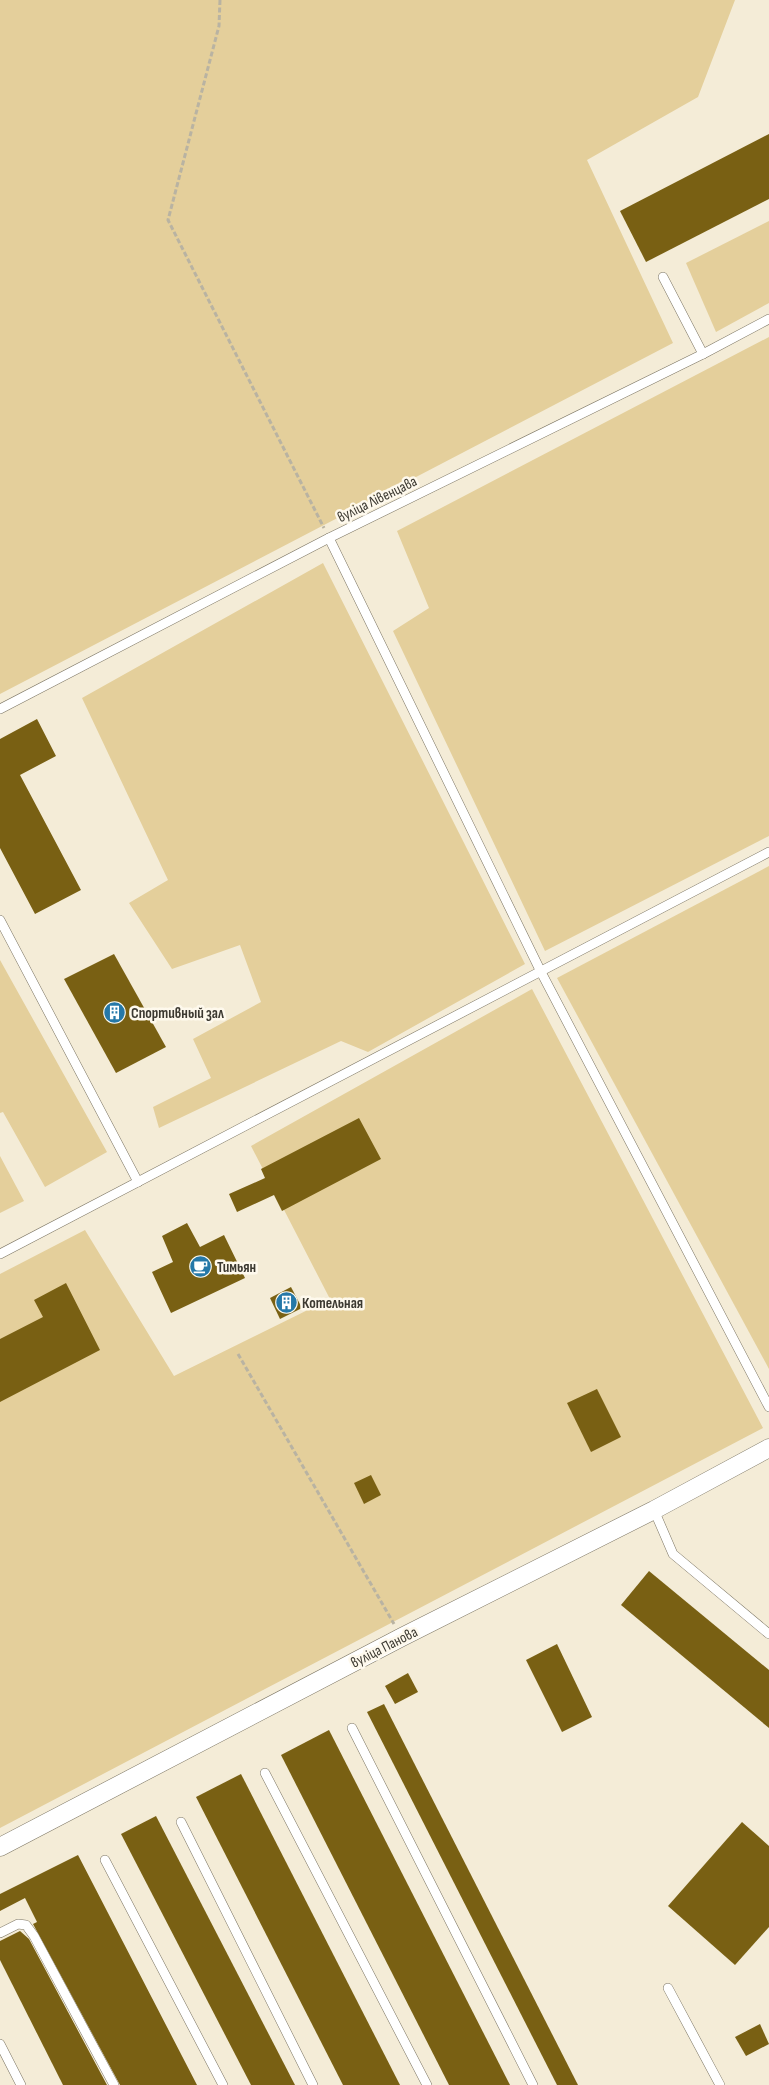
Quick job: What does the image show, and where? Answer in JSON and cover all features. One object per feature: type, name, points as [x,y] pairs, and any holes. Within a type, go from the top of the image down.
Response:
[{"type":"street","name":"вуліца Панова","points":[[0,1847],[402,1637],[654,1510],[769,1448]]},
{"type":"lane","points":[[663,277],[703,354]]},
{"type":"lane","name":"вуліца Лівенцава","points":[[0,709],[329,538],[703,354],[769,319]]},
{"type":"lane","points":[[329,538],[541,972],[769,1407]]},
{"type":"lane","points":[[0,1254],[769,852]]},
{"type":"lane","points":[[0,920],[138,1182]]},
{"type":"lane","points":[[654,1510],[673,1554],[769,1634]]},
{"type":"lane","points":[[352,1728],[534,2085]]},
{"type":"lane","points":[[264,1773],[427,2085]]},
{"type":"lane","points":[[181,1822],[313,2085]]},
{"type":"lane","points":[[105,1860],[223,2085]]},
{"type":"lane","points":[[0,1933],[18,1924],[26,1925],[34,1936],[114,2085]]},
{"type":"lane","points":[[668,1988],[720,2085]]},
{"type":"lane","points":[[0,2044],[21,2085]]},
{"type":"path","points":[[220,0],[219,26],[168,220],[329,538]]},
{"type":"path","points":[[238,1354],[402,1637]]},
{"type":"shaded area","points":[[0,0],[735,0],[698,97],[587,160],[673,343],[0,694]]},
{"type":"shaded area","points":[[769,221],[769,303],[716,332],[686,263]]},
{"type":"shaded area","points":[[769,337],[769,836],[545,951],[393,631],[429,608],[397,531]]},
{"type":"shaded area","points":[[323,563],[525,964],[368,1052],[341,1041],[159,1128],[153,1107],[211,1078],[193,1039],[261,1002],[240,945],[172,969],[129,903],[168,880],[82,698]]},
{"type":"shaded area","points":[[769,866],[769,1369],[557,978]]},
{"type":"shaded area","points":[[0,960],[107,1152],[45,1187],[3,1112],[0,1113]]},
{"type":"shaded area","points":[[532,989],[763,1428],[0,1828],[0,1274],[85,1230],[174,1376],[330,1299],[251,1146]]},
{"type":"shaded area","points":[[0,1156],[24,1201],[0,1213]]},
{"type":"building","points":[[769,134],[769,199],[646,262],[620,211]]},
{"type":"building","points":[[37,719],[56,756],[20,775],[81,890],[35,914],[0,848],[0,739]]},
{"type":"building","name":"Спортивный зал","points":[[114,954],[166,1047],[116,1073],[64,979]]},
{"type":"building","points":[[359,1118],[381,1159],[282,1211],[274,1195],[237,1212],[229,1194],[265,1178],[261,1169]]},
{"type":"building","name":"Тимьян","points":[[187,1223],[200,1247],[224,1235],[245,1278],[171,1313],[152,1272],[173,1262],[162,1236]]},
{"type":"building","points":[[66,1283],[100,1350],[0,1402],[0,1339],[43,1317],[34,1300]]},
{"type":"building","name":"Котельная","points":[[291,1287],[302,1308],[280,1319],[270,1298]]},
{"type":"building","points":[[597,1389],[621,1437],[591,1452],[567,1403]]},
{"type":"building","points":[[371,1475],[381,1495],[364,1504],[354,1483]]},
{"type":"building","points":[[649,1571],[769,1670],[769,1728],[621,1605]]},
{"type":"building","points":[[557,1644],[592,1717],[562,1732],[526,1660]]},
{"type":"building","points":[[408,1673],[418,1692],[395,1704],[385,1686]]},
{"type":"building","points":[[384,1704],[578,2085],[557,2085],[367,1712]]},
{"type":"building","points":[[329,1730],[510,2085],[449,2085],[281,1755]]},
{"type":"building","points":[[241,1774],[400,2085],[343,2085],[196,1797]]},
{"type":"building","points":[[156,1816],[295,2085],[251,2085],[121,1834]]},
{"type":"building","points":[[742,1822],[769,1846],[769,1927],[735,1965],[668,1906]]},
{"type":"building","points":[[78,1855],[197,2085],[120,2085],[33,1924],[37,1922],[25,1898],[0,1911],[0,1894]]},
{"type":"building","points":[[20,1931],[29,1939],[107,2085],[63,2085],[0,1960],[0,1941]]},
{"type":"building","points":[[760,2024],[769,2044],[746,2056],[735,2037]]},
{"type":"place","name":"Спортивный зал","points":[[115,1013]]},
{"type":"place","name":"Тимьян","points":[[201,1267]]},
{"type":"place","name":"Котельная","points":[[286,1303]]}]
